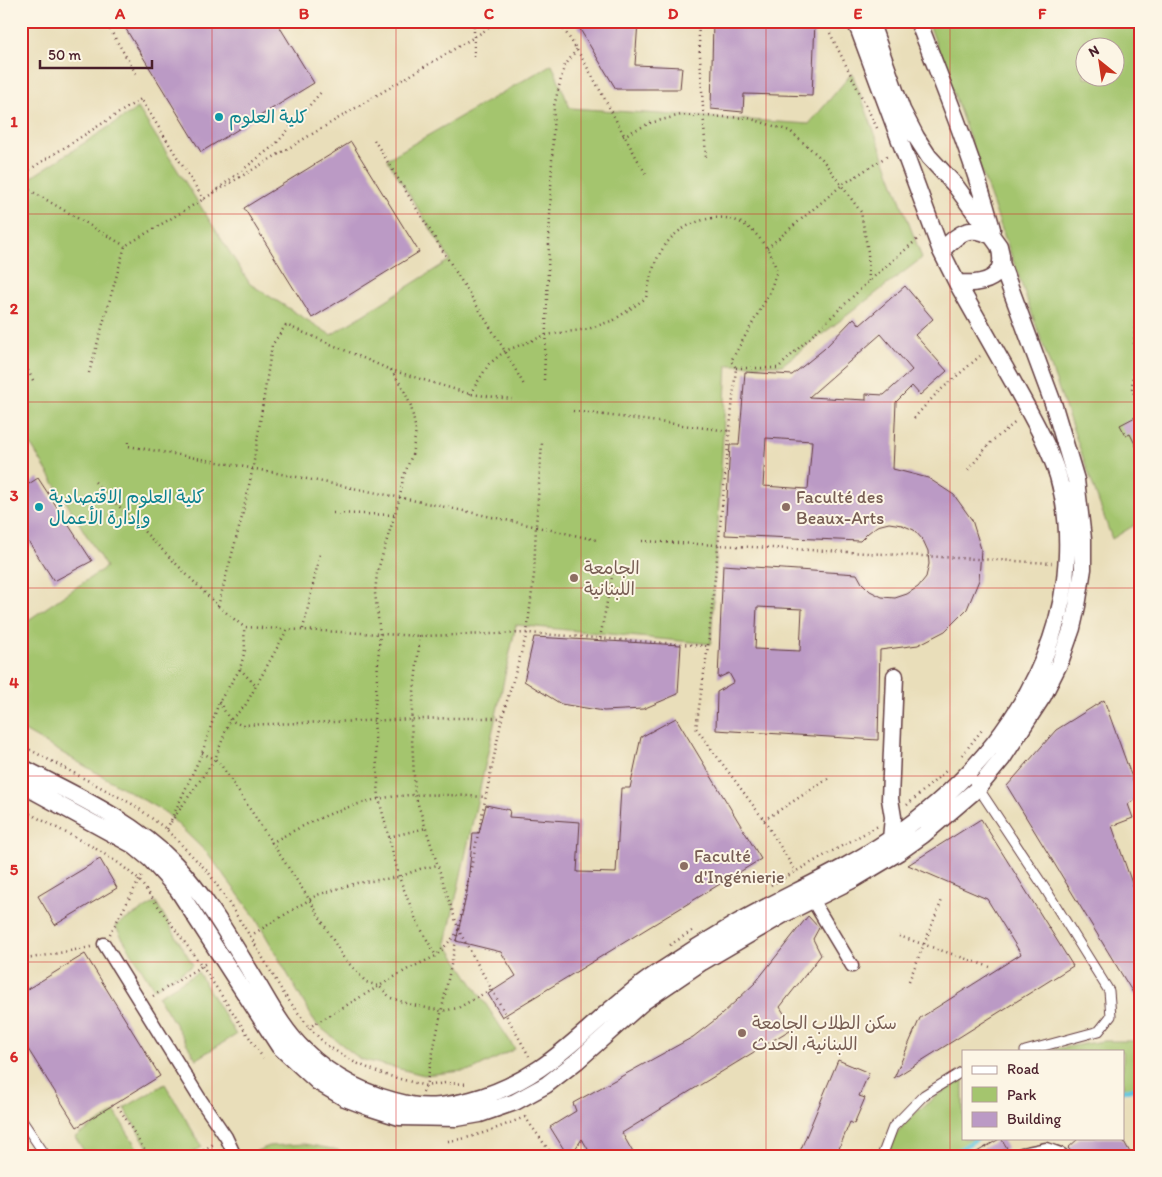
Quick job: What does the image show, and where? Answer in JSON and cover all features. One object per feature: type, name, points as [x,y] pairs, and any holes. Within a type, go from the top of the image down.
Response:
[{"type":"street","points":[[21,767],[126,823],[155,854],[192,883],[275,1013],[307,1054],[326,1070],[352,1086],[377,1096],[416,1106],[451,1105],[490,1095],[546,1085],[573,1055],[671,982],[784,914],[809,894],[943,819],[973,781],[1031,689],[1043,664],[1056,627],[1062,601],[1068,545],[1064,504],[1059,479],[1050,454],[1029,411],[941,251],[854,21]]},
{"type":"street","points":[[870,21],[902,110],[916,137],[929,157],[955,185],[993,237],[1002,254],[1001,263],[996,274],[987,282],[975,284],[957,283]]},
{"type":"street","points":[[918,21],[969,153],[981,188],[993,237]]},
{"type":"street","points":[[941,251],[954,238],[966,231],[980,230],[993,237]]},
{"type":"street","points":[[973,781],[1002,759],[1043,696],[1060,662],[1076,613],[1083,569],[1084,539],[1076,480],[1053,403],[1001,263]]},
{"type":"street","points":[[895,676],[890,799],[895,845]]},
{"type":"street","points":[[21,784],[132,845],[155,854],[278,1046],[318,1082],[345,1098],[371,1108],[411,1118],[457,1118],[480,1114],[518,1091]]},
{"type":"street","points":[[809,894],[852,966]]},
{"type":"street","points":[[104,944],[200,1099],[226,1137],[235,1156]]},
{"type":"street","points":[[1022,1156],[1046,1151],[1060,1156]]},
{"type":"lane","points":[[973,781],[1046,890],[1109,991],[1111,1016],[1099,1031],[1029,1050]]},
{"type":"lane","points":[[882,1156],[893,1127],[924,1095],[962,1072]]},
{"type":"lane","points":[[21,1118],[46,1156]]},
{"type":"path","points":[[104,21],[138,77]]},
{"type":"path","points":[[474,21],[474,57]]},
{"type":"path","points":[[89,373],[125,246],[501,21]]},
{"type":"path","points":[[558,21],[577,49],[646,174]]},
{"type":"path","points":[[698,21],[702,117],[706,159]]},
{"type":"path","points":[[830,33],[878,128]]},
{"type":"path","points":[[544,380],[554,106],[564,67],[577,49]]},
{"type":"path","points":[[204,200],[276,144],[322,91]]},
{"type":"path","points":[[21,176],[140,99],[204,200]]},
{"type":"path","points":[[624,136],[650,123],[681,115],[748,118],[790,131],[822,159],[860,212],[868,252],[869,281]]},
{"type":"path","points":[[374,140],[505,351],[524,385]]},
{"type":"path","points":[[767,248],[842,185],[891,154]]},
{"type":"path","points":[[21,156],[27,172]]},
{"type":"path","points":[[21,186],[125,246]]},
{"type":"path","points":[[470,394],[489,364],[505,351],[546,335],[588,329],[614,320],[646,298],[654,266],[664,246],[683,227],[709,217],[730,218],[752,230],[767,248],[777,271],[769,294],[731,361],[736,368],[708,646],[696,728],[764,820],[809,894]]},
{"type":"path","points":[[736,368],[778,368],[869,281],[924,233]]},
{"type":"path","points":[[1141,274],[1137,281],[1132,390],[1141,405]]},
{"type":"path","points":[[218,606],[242,517],[253,467],[272,345],[286,325],[392,370],[470,394],[512,399]]},
{"type":"path","points":[[914,418],[936,394],[987,350]]},
{"type":"path","points":[[21,357],[34,382]]},
{"type":"path","points":[[392,370],[411,406],[416,431],[412,455],[403,478],[400,497],[377,573],[375,593],[380,634],[374,720],[379,799],[400,876],[416,920],[436,956]]},
{"type":"path","points":[[573,411],[729,431]]},
{"type":"path","points":[[968,470],[991,442],[1017,421],[1021,428]]},
{"type":"path","points":[[128,442],[128,446],[253,467],[596,540]]},
{"type":"path","points":[[416,1106],[426,1086],[502,718],[527,633],[534,574],[542,443]]},
{"type":"path","points":[[95,482],[218,606],[244,627],[420,636],[527,633],[708,646]]},
{"type":"path","points":[[334,513],[395,515]]},
{"type":"path","points":[[642,540],[1054,563],[1053,570]]},
{"type":"path","points":[[303,629],[320,554]]},
{"type":"path","points":[[600,638],[615,561]]},
{"type":"path","points":[[21,960],[104,944],[155,854],[202,753],[220,702],[240,669],[245,650],[244,627]]},
{"type":"path","points":[[166,829],[215,759],[230,720],[245,706],[288,628]]},
{"type":"path","points":[[420,636],[411,720],[415,795],[458,930],[529,1058],[536,1052]]},
{"type":"path","points":[[240,669],[255,685]]},
{"type":"path","points":[[220,702],[230,720],[241,725],[502,718]]},
{"type":"path","points":[[960,757],[987,724]]},
{"type":"path","points":[[21,745],[134,805],[166,829],[209,873],[250,936],[284,994],[309,1027],[326,1045],[354,1062],[382,1074],[426,1086],[469,1084]]},
{"type":"path","points":[[202,753],[215,759],[309,899],[343,957],[366,982],[380,986],[391,998],[412,1005],[442,1011],[458,1008],[492,989]]},
{"type":"path","points":[[771,886],[893,817],[949,768]]},
{"type":"path","points":[[764,820],[831,777]]},
{"type":"path","points":[[271,843],[298,828],[339,810],[379,799],[443,794],[486,797]]},
{"type":"path","points":[[21,809],[114,860],[139,880],[202,966],[263,1058]]},
{"type":"path","points":[[389,837],[426,828]]},
{"type":"path","points":[[309,899],[317,894],[336,888],[400,876],[438,865]]},
{"type":"path","points":[[909,982],[942,900]]},
{"type":"path","points":[[666,947],[697,927]]},
{"type":"path","points":[[295,1041],[309,1027],[436,956],[458,930]]},
{"type":"path","points":[[899,936],[993,968]]},
{"type":"path","points":[[118,1106],[148,1156]]},
{"type":"path","points":[[525,1116],[553,1156]]},
{"type":"path","points":[[195,1156],[226,1137]]},
{"type":"green space","points":[[928,21],[1141,21],[1141,521],[1112,539]]},
{"type":"green space","points":[[552,64],[570,108],[809,124],[852,73],[922,258],[782,365],[727,365],[711,644],[516,625],[446,943],[515,1049],[473,1070],[424,1075],[360,1059],[316,1024],[255,917],[209,855],[166,813],[21,729],[21,625],[106,567],[21,429],[21,184],[138,108],[250,284],[331,335],[450,260],[387,159]]},
{"type":"green space","points":[[156,902],[193,965],[154,989],[115,926]]},
{"type":"green space","points":[[198,972],[236,1035],[196,1059],[158,996]]},
{"type":"green space","points":[[1103,1041],[1141,1041],[1141,1086],[1124,1091],[1124,1050],[1049,1050]]},
{"type":"green space","points":[[962,1080],[962,1140],[973,1140],[950,1156],[883,1156],[890,1143],[907,1121],[939,1094]]},
{"type":"green space","points":[[165,1084],[202,1147],[188,1156],[153,1156],[124,1108]]},
{"type":"green space","points":[[115,1112],[142,1156],[87,1156],[75,1137]]},
{"type":"green space","points":[[305,1144],[338,1150],[345,1156],[245,1156],[269,1146]]},
{"type":"building","name":"كلية العلوم","points":[[121,21],[276,21],[314,83],[201,152]]},
{"type":"building","points":[[587,21],[638,21],[635,65],[682,67],[680,89],[616,89],[578,26]]},
{"type":"building","points":[[713,21],[815,21],[812,96],[744,94],[743,112],[711,109]]},
{"type":"building","points":[[351,142],[419,252],[312,318],[244,208]]},
{"type":"building","name":"Faculté des Beaux-Arts","points":[[905,286],[933,319],[915,335],[947,371],[920,395],[912,386],[896,402],[893,469],[928,478],[954,495],[972,520],[981,549],[979,580],[967,609],[945,631],[918,645],[880,650],[878,740],[716,730],[717,692],[734,682],[729,673],[718,678],[723,565],[857,574],[870,591],[882,597],[895,598],[907,594],[918,587],[926,577],[929,564],[928,551],[923,540],[914,530],[902,525],[889,523],[877,526],[860,541],[725,535],[730,445],[739,445],[745,372],[792,375],[824,349],[854,318],[860,325]],"holes":[[[881,334],[912,370],[884,395],[866,394],[866,400],[809,397]],[[766,438],[812,441],[808,489],[763,486]],[[757,607],[802,609],[800,651],[755,649]]]},
{"type":"building","points":[[1141,414],[1141,456],[1130,434],[1126,436],[1120,425]]},
{"type":"building","name":"كلية العلوم الاقتصادية وإدارة الأعمال","points":[[38,478],[92,561],[54,581],[21,530],[21,489]]},
{"type":"building","points":[[534,637],[681,645],[678,694],[643,709],[604,711],[561,704],[524,681]]},
{"type":"building","points":[[1104,700],[1139,797],[1128,804],[1133,818],[1112,826],[1141,909],[1141,1006],[1007,786],[1056,730]]},
{"type":"building","name":"Faculté d'Ingénierie","points":[[676,718],[761,859],[502,1017],[488,994],[516,976],[501,952],[456,941],[467,892],[473,833],[479,833],[486,805],[510,810],[509,817],[580,822],[577,872],[616,873],[621,788],[630,788],[641,737]]},
{"type":"building","points":[[981,819],[1073,966],[894,1078],[920,1018],[1021,954],[987,899],[908,865]]},
{"type":"building","points":[[100,859],[117,888],[55,925],[38,896]]},
{"type":"building","name":"سكن الطلاب الجامعة اللبنانية، الحدث","points":[[808,916],[819,928],[813,939],[821,955],[780,1007],[793,1028],[622,1133],[635,1156],[592,1156],[582,1139],[570,1156],[568,1156],[550,1127],[576,1111],[573,1103],[693,1037],[720,1016],[755,983]]},
{"type":"building","points":[[85,954],[160,1076],[77,1127],[21,1038],[21,993]]},
{"type":"building","points":[[838,1060],[869,1073],[859,1096],[865,1098],[854,1124],[850,1122],[836,1156],[798,1156]]},
{"type":"building","points":[[998,1140],[1002,1140],[1007,1148],[994,1156],[970,1156]]},
{"type":"building","points":[[1077,1140],[1123,1140],[1132,1156],[1075,1156],[1068,1148]]},
{"type":"waterway","points":[[1124,1091],[1141,1086]]},
{"type":"waterway","points":[[949,1156],[975,1140]]},
{"type":"place","name":"كلية العلوم","points":[[219,117]]},
{"type":"place","name":"كلية العلوم الاقتصادية وإدارة الأعمال","points":[[39,507]]},
{"type":"place","name":"Faculté des Beaux-Arts","points":[[786,507]]},
{"type":"place","name":"الجامعة اللبنانية","points":[[574,578]]},
{"type":"place","name":"Faculté d'Ingénierie","points":[[684,866]]},
{"type":"place","name":"سكن الطلاب الجامعة اللبنانية، الحدث","points":[[742,1033]]}]
